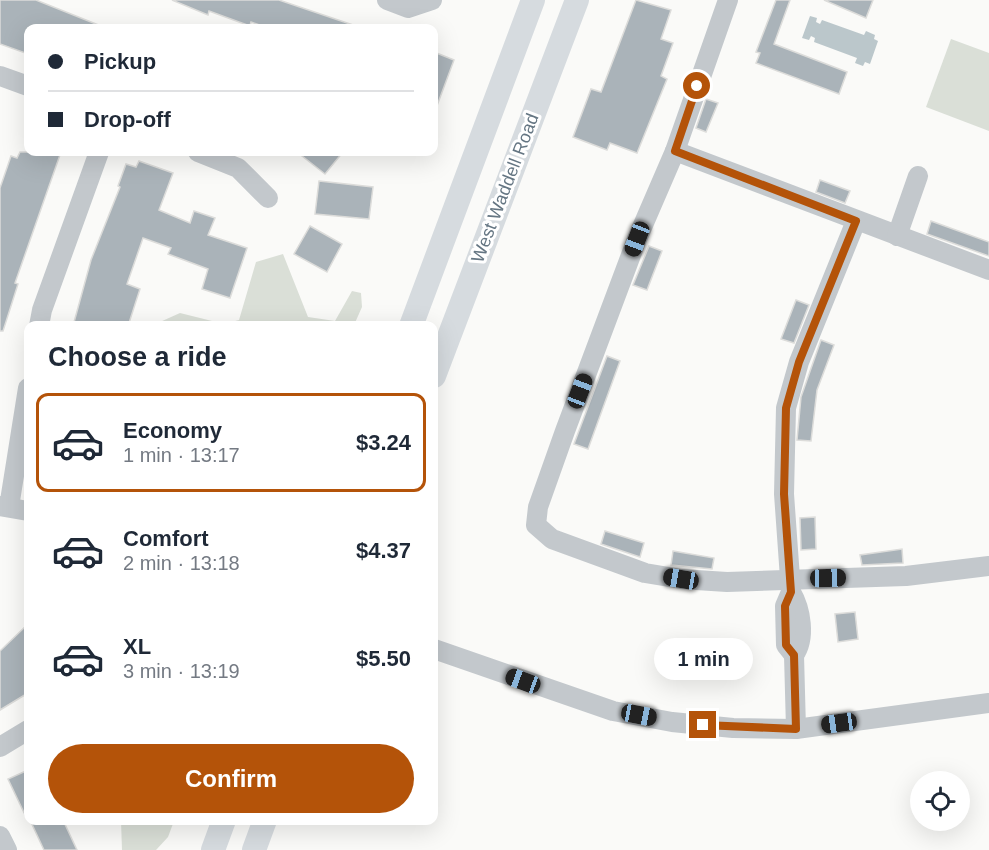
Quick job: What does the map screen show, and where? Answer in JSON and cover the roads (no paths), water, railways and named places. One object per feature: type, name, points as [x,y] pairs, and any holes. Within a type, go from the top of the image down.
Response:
[{"type":"main road","points":[[413,321],[533,0]]},
{"type":"main road","name":"West Waddell Road","points":[[438,365],[577,0]]},
{"type":"main road","points":[[213,850],[222,825]]},
{"type":"main road","points":[[254,850],[263,825]]},
{"type":"street","points":[[387,0],[408,8],[432,0]]},
{"type":"street","points":[[728,0],[675,151],[637,239],[565,430],[538,507],[536,525],[552,539],[645,573],[728,582],[791,585],[906,576],[989,566]]},
{"type":"street","points":[[0,76],[24,85]]},
{"type":"street","points":[[675,151],[989,270]]},
{"type":"street","points":[[40,321],[98,156]]},
{"type":"street","points":[[208,156],[238,168],[268,198]]},
{"type":"street","points":[[897,236],[918,176]]},
{"type":"street","points":[[796,729],[794,655],[786,645],[792,621],[785,606],[791,585],[784,494],[786,408],[799,362],[856,221]]},
{"type":"street","points":[[24,408],[4,506],[24,511]]},
{"type":"street","points":[[438,650],[613,711],[672,722],[733,728],[796,729],[989,703]]},
{"type":"street","points":[[0,747],[24,732]]},
{"type":"street","points":[[0,836],[7,850]]}]
